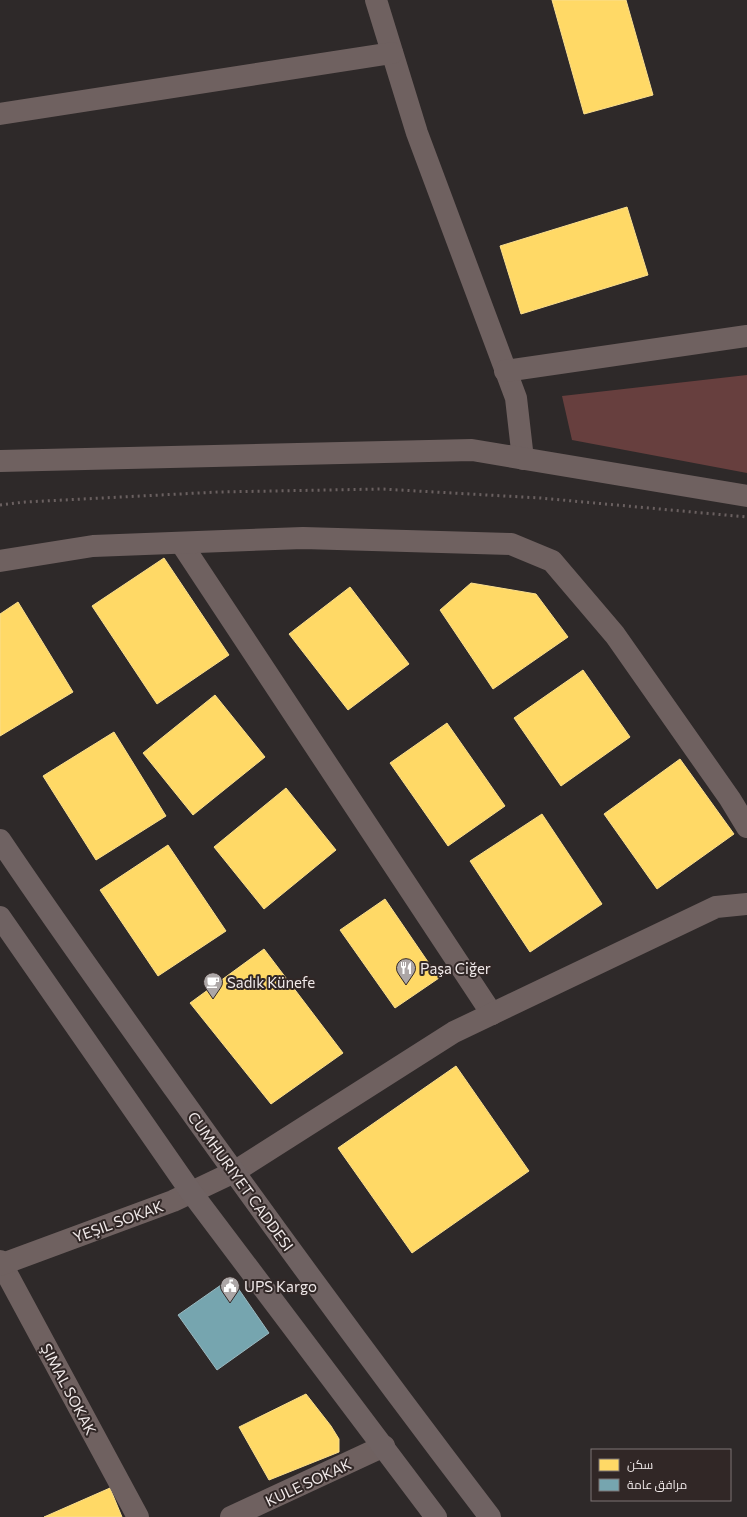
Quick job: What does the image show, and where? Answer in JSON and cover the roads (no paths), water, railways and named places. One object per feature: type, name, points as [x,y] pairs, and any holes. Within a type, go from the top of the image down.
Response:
[{"type":"main road","name":"CUMHURIYET CADDESI","points":[[0,840],[51,916],[234,1172],[408,1410],[490,1517]]},
{"type":"main road","points":[[4,930],[192,1192],[436,1517]]},
{"type":"street","points":[[376,0],[417,133],[516,398],[523,459]]},
{"type":"street","points":[[0,114],[392,53]]},
{"type":"street","points":[[506,371],[747,336]]},
{"type":"street","points":[[0,461],[472,450],[747,496]]},
{"type":"street","points":[[0,562],[93,546],[303,538],[511,544],[552,561],[615,635],[730,799],[747,827]]},
{"type":"street","points":[[181,543],[492,1014]]},
{"type":"street","name":"YEŞIL SOKAK","points":[[1,1264],[173,1201],[234,1172],[454,1032],[716,906],[747,904]]},
{"type":"street","name":"ŞIMAL SOKAK","points":[[1,1264],[138,1517]]},
{"type":"street","name":"KULE SOKAK","points":[[231,1517],[384,1446]]},
{"type":"railway","points":[[0,505],[25,502],[218,492],[382,489],[540,498],[747,517]]},
{"type":"place","name":"Paşa Ciğer","points":[[406,985]]},
{"type":"place","name":"Sadık Künefe","points":[[213,999]]},
{"type":"place","name":"UPS Kargo","points":[[230,1303]]}]
